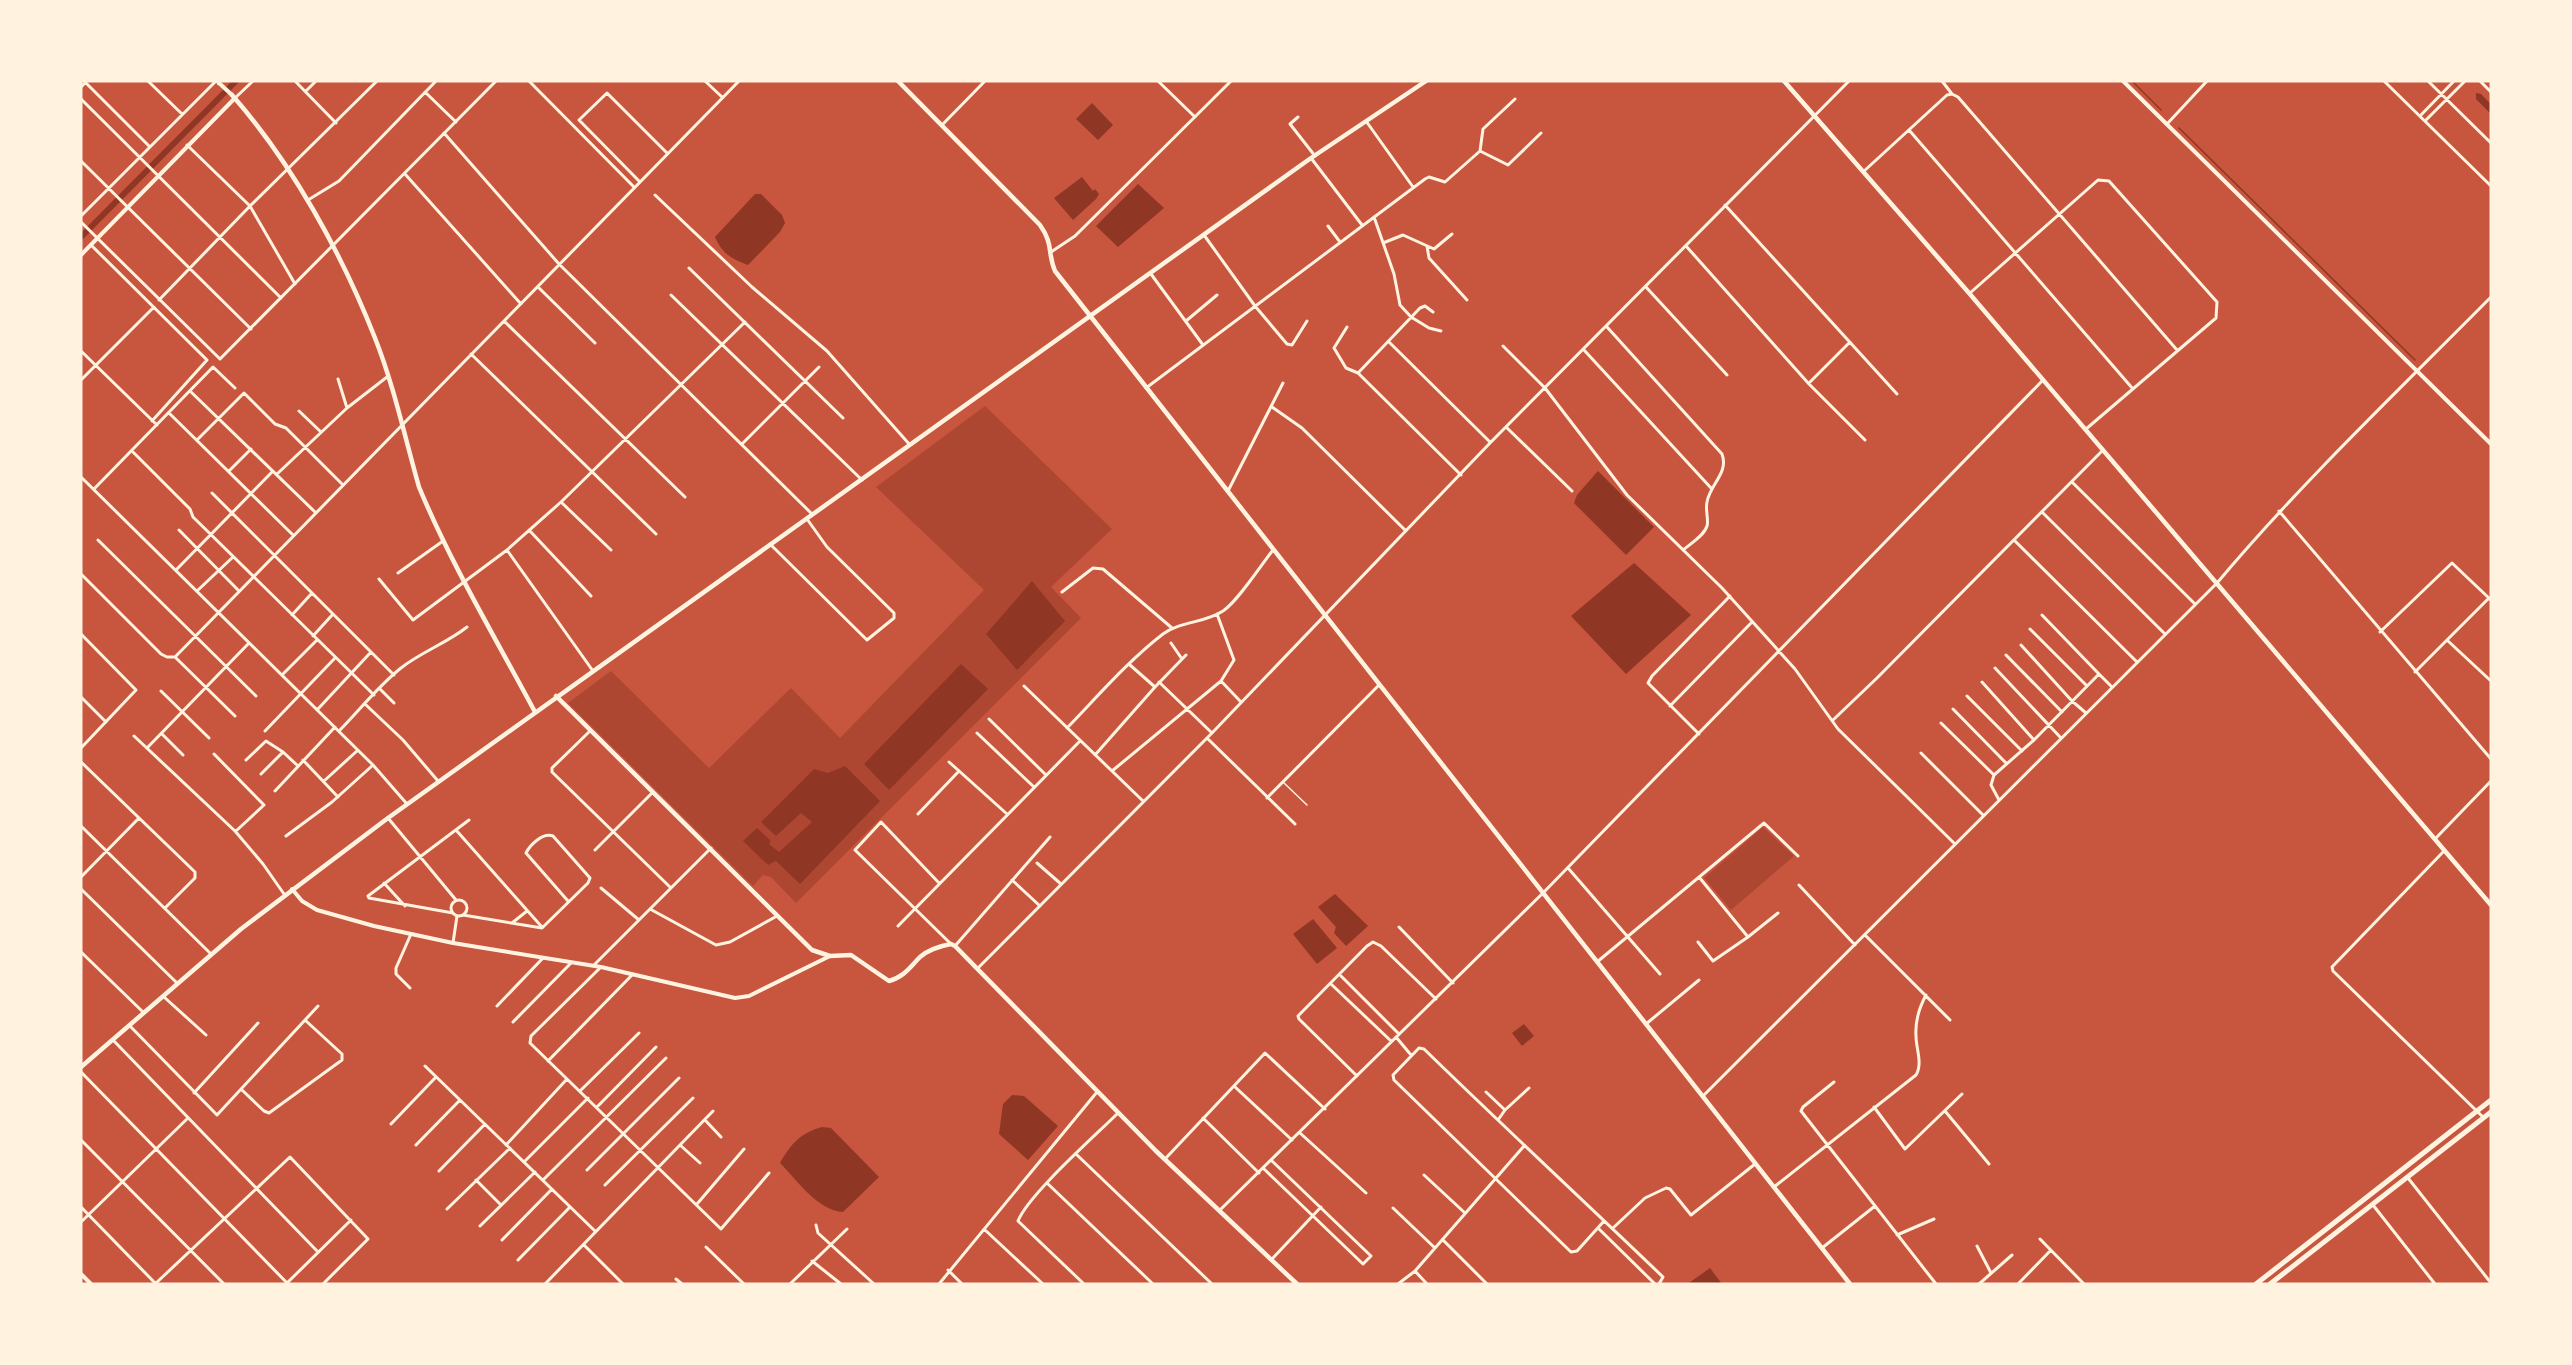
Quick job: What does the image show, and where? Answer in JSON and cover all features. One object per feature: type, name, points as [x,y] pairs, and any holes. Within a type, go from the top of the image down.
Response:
[{"type":"main road","points":[[898,81],[1040,225],[1049,238],[1055,271],[1850,1284]]},
{"type":"main road","points":[[81,1067],[211,954],[292,888],[556,696],[1313,157],[1426,81]]},
{"type":"main road","points":[[1784,81],[2086,429],[2491,905]]},
{"type":"main road","points":[[233,97],[264,135],[288,170],[332,248],[375,339],[419,487],[443,541],[535,712]]},
{"type":"main road","points":[[556,696],[812,950],[830,956],[851,955],[890,981],[905,973],[921,956],[953,945],[1118,1113],[1295,1283]]},
{"type":"main road","points":[[2256,1284],[2491,1100]]},
{"type":"main road","points":[[2270,1284],[2491,1112]]},
{"type":"street","points":[[148,81],[182,114]]},
{"type":"street","points":[[81,255],[233,97],[253,81]]},
{"type":"street","points":[[295,81],[336,123]]},
{"type":"street","points":[[306,91],[315,81]]},
{"type":"street","points":[[159,300],[250,206],[377,81]]},
{"type":"street","points":[[307,201],[339,181],[436,81]]},
{"type":"street","points":[[81,223],[220,359],[496,81]]},
{"type":"street","points":[[529,81],[634,187]]},
{"type":"street","points":[[705,81],[722,97]]},
{"type":"street","points":[[175,657],[739,81]]},
{"type":"street","points":[[942,125],[985,81]]},
{"type":"street","points":[[1158,81],[1195,117]]},
{"type":"street","points":[[1051,252],[1075,236],[1230,81]]},
{"type":"street","points":[[977,969],[1212,733],[1490,443],[1849,81]]},
{"type":"street","points":[[1942,81],[2059,212],[2177,350]]},
{"type":"street","points":[[2123,81],[2491,444]]},
{"type":"street","points":[[2167,124],[2207,81]]},
{"type":"street","points":[[2384,81],[2491,186]]},
{"type":"street","points":[[2428,81],[2491,143]]},
{"type":"street","points":[[2420,116],[2454,81]]},
{"type":"street","points":[[2425,121],[2465,81]]},
{"type":"street","points":[[2480,81],[2491,92]]},
{"type":"street","points":[[81,87],[86,82],[150,147]]},
{"type":"street","points":[[81,216],[141,158],[182,114],[218,82],[233,97]]},
{"type":"street","points":[[425,92],[456,122]]},
{"type":"street","points":[[639,181],[579,120],[607,93],[668,153]]},
{"type":"street","points":[[1863,172],[1952,94]]},
{"type":"street","points":[[81,99],[281,298]]},
{"type":"street","points":[[1146,388],[1413,187],[1430,177],[1445,182],[1480,151],[1484,129],[1515,99]]},
{"type":"street","points":[[1298,117],[1290,124],[1362,225]]},
{"type":"street","points":[[1366,121],[1413,187]]},
{"type":"street","points":[[1909,130],[2133,388]]},
{"type":"street","points":[[1480,151],[1508,165],[1541,133]]},
{"type":"street","points":[[444,134],[559,264],[813,515]]},
{"type":"street","points":[[187,145],[250,206],[295,284]]},
{"type":"street","points":[[81,161],[251,329]]},
{"type":"street","points":[[405,174],[521,304]]},
{"type":"street","points":[[1969,293],[2098,180],[2109,181],[2217,302],[2216,318],[2086,429]]},
{"type":"street","points":[[655,195],[752,287],[827,351],[910,445]]},
{"type":"street","points":[[1725,205],[1897,393]]},
{"type":"street","points":[[1374,217],[1394,274],[1400,305],[1410,317],[1440,331]]},
{"type":"street","points":[[1328,226],[1340,242]]},
{"type":"street","points":[[1383,243],[1403,235],[1431,249],[1437,248],[1452,234]]},
{"type":"street","points":[[1204,235],[1255,306],[1290,345],[1307,321]]},
{"type":"street","points":[[91,245],[207,360],[152,421]]},
{"type":"street","points":[[1426,246],[1429,258],[1467,300]]},
{"type":"street","points":[[1686,246],[1809,384],[1865,440]]},
{"type":"street","points":[[689,268],[843,418]]},
{"type":"street","points":[[1151,273],[1203,345]]},
{"type":"street","points":[[1646,286],[1727,375]]},
{"type":"street","points":[[538,287],[595,343]]},
{"type":"street","points":[[671,295],[862,480]]},
{"type":"street","points":[[1186,321],[1217,295]]},
{"type":"street","points":[[1703,1096],[2217,583],[2279,511],[2347,439],[2491,297]]},
{"type":"street","points":[[1358,373],[1410,317],[1425,306],[1433,312]]},
{"type":"street","points":[[81,380],[154,307]]},
{"type":"street","points":[[504,321],[685,497]]},
{"type":"street","points":[[379,579],[412,620],[507,550],[561,502],[746,322]]},
{"type":"street","points":[[1347,327],[1334,348],[1346,368],[1358,373],[1461,475]]},
{"type":"street","points":[[1607,327],[1722,454],[1725,462],[1721,474],[1711,488],[1706,512],[1707,525],[1703,533],[1682,551]]},
{"type":"street","points":[[1389,342],[1490,443]]},
{"type":"street","points":[[1809,384],[1850,342]]},
{"type":"street","points":[[1503,346],[1545,388],[1627,495],[1730,596],[1795,669],[1832,721],[1955,844]]},
{"type":"street","points":[[1584,350],[1711,488]]},
{"type":"street","points":[[81,351],[157,425]]},
{"type":"street","points":[[471,354],[656,534]]},
{"type":"street","points":[[94,489],[213,367],[235,388]]},
{"type":"street","points":[[742,444],[819,367]]},
{"type":"street","points":[[176,570],[251,493],[347,408],[387,376]]},
{"type":"street","points":[[338,379],[347,408]]},
{"type":"street","points":[[1220,1210],[1568,868],[2043,380]]},
{"type":"street","points":[[1227,491],[1283,383]]},
{"type":"street","points":[[190,391],[315,512]]},
{"type":"street","points":[[196,440],[244,393],[275,424],[286,428],[343,485]]},
{"type":"street","points":[[1272,407],[1302,429],[1405,530]]},
{"type":"street","points":[[299,411],[321,432]]},
{"type":"street","points":[[169,413],[293,535]]},
{"type":"street","points":[[1506,427],[1572,491]]},
{"type":"street","points":[[229,472],[251,449]]},
{"type":"street","points":[[1832,721],[2103,450]]},
{"type":"street","points":[[132,451],[190,509],[193,517],[374,695]]},
{"type":"street","points":[[81,477],[373,765],[407,804]]},
{"type":"street","points":[[2072,482],[2195,604]]},
{"type":"street","points":[[212,493],[394,675]]},
{"type":"street","points":[[561,502],[611,550]]},
{"type":"street","points":[[2279,511],[2380,632],[2491,759]]},
{"type":"street","points":[[2042,512],[2165,634]]},
{"type":"street","points":[[770,544],[867,640],[894,618],[894,613],[827,547],[807,519]]},
{"type":"street","points":[[178,530],[238,591]]},
{"type":"street","points":[[529,530],[591,596]]},
{"type":"street","points":[[98,540],[196,634],[256,696]]},
{"type":"street","points":[[398,573],[443,541]]},
{"type":"street","points":[[2014,541],[2137,662]]},
{"type":"street","points":[[507,550],[593,671]]},
{"type":"street","points":[[1067,728],[1130,665],[1172,628],[1217,614],[1229,606],[1273,550]]},
{"type":"street","points":[[197,591],[233,557]]},
{"type":"street","points":[[2380,632],[2452,563],[2490,599],[2415,672]]},
{"type":"street","points":[[1062,592],[1093,568],[1102,569],[1172,628]]},
{"type":"street","points":[[81,574],[161,654],[175,657],[235,716]]},
{"type":"street","points":[[292,615],[312,593]]},
{"type":"street","points":[[1699,734],[1650,687],[1649,679],[1730,596]]},
{"type":"street","points":[[313,636],[333,614]]},
{"type":"street","points":[[1112,771],[1221,681],[1234,660],[1217,614]]},
{"type":"street","points":[[2042,615],[2112,687]]},
{"type":"street","points":[[1670,706],[1752,622]]},
{"type":"street","points":[[339,731],[394,675],[430,648],[457,635],[467,627]]},
{"type":"street","points":[[2030,628],[2087,686]]},
{"type":"street","points":[[81,634],[136,690],[81,748]]},
{"type":"street","points":[[282,675],[317,640]]},
{"type":"street","points":[[2448,640],[2491,681]]},
{"type":"street","points":[[147,748],[249,643]]},
{"type":"street","points":[[1171,644],[1182,659]]},
{"type":"street","points":[[2021,645],[2072,701],[2086,713]]},
{"type":"street","points":[[317,710],[371,652]]},
{"type":"street","points":[[1095,755],[1186,655]]},
{"type":"street","points":[[2006,655],[2062,712]]},
{"type":"street","points":[[265,731],[335,658]]},
{"type":"street","points":[[1130,665],[1155,687]]},
{"type":"street","points":[[1995,668],[2061,738]]},
{"type":"street","points":[[1999,800],[1991,785],[1994,775],[2034,740],[2099,674]]},
{"type":"street","points":[[1221,681],[1241,703]]},
{"type":"street","points":[[1159,682],[1212,733]]},
{"type":"street","points":[[1982,682],[2034,740]]},
{"type":"street","points":[[1268,798],[1379,685]]},
{"type":"street","points":[[1024,686],[1143,801]]},
{"type":"street","points":[[380,689],[394,703]]},
{"type":"street","points":[[161,691],[209,738]]},
{"type":"street","points":[[1967,696],[2022,751]]},
{"type":"street","points":[[81,697],[106,722]]},
{"type":"street","points":[[365,704],[403,740],[438,781]]},
{"type":"street","points":[[1953,709],[2006,763]]},
{"type":"street","points":[[989,719],[1046,775]]},
{"type":"street","points":[[1941,723],[1994,775]]},
{"type":"street","points":[[275,791],[335,728]]},
{"type":"street","points":[[591,730],[552,768],[552,772],[670,888]]},
{"type":"street","points":[[977,733],[1034,788]]},
{"type":"street","points":[[162,734],[183,754]]},
{"type":"street","points":[[134,736],[235,831],[263,864],[284,894]]},
{"type":"street","points":[[1207,738],[1295,824]]},
{"type":"street","points":[[246,760],[266,741],[298,766]]},
{"type":"street","points":[[898,926],[1080,741]]},
{"type":"street","points":[[324,782],[358,750]]},
{"type":"street","points":[[261,774],[283,752]]},
{"type":"street","points":[[1920,753],[1984,816]]},
{"type":"street","points":[[214,754],[264,805],[235,831]]},
{"type":"street","points":[[303,760],[338,797]]},
{"type":"street","points":[[81,762],[197,875],[165,908]]},
{"type":"street","points":[[949,762],[1008,814]]},
{"type":"street","points":[[286,836],[338,797],[373,765]]},
{"type":"street","points":[[918,814],[959,771]]},
{"type":"street","points":[[2435,839],[2491,781]]},
{"type":"street","points":[[595,850],[653,792]]},
{"type":"street","points":[[81,877],[138,818]]},
{"type":"street","points":[[388,818],[456,900],[465,901],[468,906],[467,912],[463,915]]},
{"type":"street","points":[[469,820],[368,895],[369,898],[455,915],[542,928]]},
{"type":"street","points":[[939,883],[881,822],[855,850],[953,945],[1050,837]]},
{"type":"street","points":[[1597,962],[1764,823],[1798,856]]},
{"type":"street","points":[[81,826],[211,954]]},
{"type":"street","points":[[455,830],[542,928]]},
{"type":"street","points":[[542,928],[588,883],[590,878],[553,836],[544,835],[526,853],[568,901]]},
{"type":"street","points":[[594,966],[711,849]]},
{"type":"street","points":[[2444,850],[2332,967],[2333,971],[2484,1118]]},
{"type":"street","points":[[1037,863],[1061,884]]},
{"type":"street","points":[[1568,868],[1660,974]]},
{"type":"street","points":[[1699,877],[1748,937]]},
{"type":"street","points":[[1012,879],[1040,906]]},
{"type":"street","points":[[384,883],[405,906]]},
{"type":"street","points":[[1799,885],[1855,945]]},
{"type":"street","points":[[292,888],[302,901],[317,910],[374,926],[453,943],[573,961],[735,998],[742,998],[830,956]]},
{"type":"street","points":[[601,888],[639,920]]},
{"type":"street","points":[[81,889],[177,983]]},
{"type":"street","points":[[453,943],[455,915],[451,906],[456,900]]},
{"type":"street","points":[[650,909],[716,945],[730,942],[777,916]]},
{"type":"street","points":[[512,923],[527,910]]},
{"type":"street","points":[[1698,942],[1713,961],[1778,913]]},
{"type":"street","points":[[1399,927],[1453,983]]},
{"type":"street","points":[[410,988],[396,974],[396,968],[411,934]]},
{"type":"street","points":[[1864,935],[1950,1020]]},
{"type":"street","points":[[1357,1076],[1299,1020],[1298,1016],[1373,942],[1381,946],[1436,999]]},
{"type":"street","points":[[81,952],[144,1012]]},
{"type":"street","points":[[497,1006],[544,957]]},
{"type":"street","points":[[513,1022],[573,961]]},
{"type":"street","points":[[601,967],[531,1036],[530,1043],[721,1228],[725,1227],[769,1173]]},
{"type":"street","points":[[548,1061],[633,974]]},
{"type":"street","points":[[1341,975],[1397,1035],[1411,1055]]},
{"type":"street","points":[[1646,1024],[1699,980]]},
{"type":"street","points":[[1331,984],[1391,1041]]},
{"type":"street","points":[[1774,1186],[1918,1070],[1916,1026],[1919,1006],[1926,995]]},
{"type":"street","points":[[162,996],[206,1035]]},
{"type":"street","points":[[129,1025],[217,1115],[318,1006]]},
{"type":"street","points":[[242,1090],[269,1113],[342,1060],[342,1054],[305,1020]]},
{"type":"street","points":[[194,1093],[258,1023]]},
{"type":"street","points":[[580,1091],[639,1033]]},
{"type":"street","points":[[113,1039],[318,1252]]},
{"type":"street","points":[[597,1107],[656,1047]]},
{"type":"street","points":[[1598,1228],[1657,1284],[1664,1277],[1422,1048],[1411,1055],[1393,1075],[1394,1080],[1571,1252],[1577,1251],[1604,1221]]},
{"type":"street","points":[[1165,1159],[1265,1053],[1324,1109]]},
{"type":"street","points":[[543,1180],[666,1058]]},
{"type":"street","points":[[425,1066],[595,1231]]},
{"type":"street","points":[[81,1072],[287,1284],[351,1220]]},
{"type":"street","points":[[391,1124],[436,1077]]},
{"type":"street","points":[[587,1170],[680,1078]]},
{"type":"street","points":[[447,1209],[508,1147],[567,1079]]},
{"type":"street","points":[[1834,1082],[1801,1109],[1936,1284]]},
{"type":"street","points":[[1234,1086],[1292,1141]]},
{"type":"street","points":[[1497,1120],[1529,1088]]},
{"type":"street","points":[[939,1284],[948,1270],[1097,1092]]},
{"type":"street","points":[[1486,1092],[1505,1110]]},
{"type":"street","points":[[1874,1107],[1905,1149],[1962,1094]]},
{"type":"street","points":[[524,1162],[588,1098]]},
{"type":"street","points":[[605,1185],[693,1098]]},
{"type":"street","points":[[416,1145],[460,1100]]},
{"type":"street","points":[[545,1284],[713,1111]]},
{"type":"street","points":[[1945,1111],[1989,1164]]},
{"type":"street","points":[[1084,1284],[1018,1221],[1021,1214],[1048,1184],[1118,1113]]},
{"type":"street","points":[[81,1222],[188,1118]]},
{"type":"street","points":[[1203,1118],[1259,1173]]},
{"type":"street","points":[[705,1120],[721,1137]]},
{"type":"street","points":[[439,1171],[485,1124]]},
{"type":"street","points":[[1300,1133],[1366,1193]]},
{"type":"street","points":[[81,1140],[224,1284]]},
{"type":"street","points":[[680,1145],[700,1163]]},
{"type":"street","points":[[1398,1284],[1415,1271],[1524,1146]]},
{"type":"street","points":[[698,1204],[744,1149]]},
{"type":"street","points":[[1076,1154],[1212,1284]]},
{"type":"street","points":[[81,1207],[156,1284],[290,1157],[368,1239],[323,1284]]},
{"type":"street","points":[[1264,1169],[1363,1264],[1371,1256],[1272,1161]]},
{"type":"street","points":[[1613,1228],[1645,1198],[1666,1188],[1670,1189],[1691,1215],[1755,1163]]},
{"type":"street","points":[[480,1226],[535,1172]]},
{"type":"street","points":[[1424,1175],[1465,1213]]},
{"type":"street","points":[[2408,1178],[2491,1282]]},
{"type":"street","points":[[476,1180],[501,1205]]},
{"type":"street","points":[[1048,1184],[1153,1284]]},
{"type":"street","points":[[502,1240],[552,1189]]},
{"type":"street","points":[[2373,1205],[2435,1284]]},
{"type":"street","points":[[1821,1248],[1875,1206]]},
{"type":"street","points":[[518,1260],[570,1207]]},
{"type":"street","points":[[1272,1259],[1321,1207]]},
{"type":"street","points":[[1393,1208],[1435,1248]]},
{"type":"street","points":[[1897,1235],[1934,1219]]},
{"type":"street","points":[[816,1225],[818,1233],[874,1284]]},
{"type":"street","points":[[790,1284],[847,1229]]},
{"type":"street","points":[[984,1229],[1042,1284]]},
{"type":"street","points":[[2040,1239],[2084,1284]]},
{"type":"street","points":[[1443,1240],[1487,1284]]},
{"type":"street","points":[[584,1245],[623,1284]]},
{"type":"street","points":[[1977,1246],[1991,1273]]},
{"type":"street","points":[[706,1247],[744,1284]]},
{"type":"street","points":[[2018,1284],[2051,1250]]},
{"type":"street","points":[[1978,1284],[2012,1255]]},
{"type":"street","points":[[812,1262],[841,1284]]},
{"type":"street","points":[[948,1270],[962,1284]]},
{"type":"street","points":[[1415,1271],[1427,1284]]},
{"type":"street","points":[[81,1274],[91,1284]]},
{"type":"street","points":[[676,1279],[682,1284]]},
{"type":"street","points":[[794,1280],[797,1284]]},
{"type":"lane","points":[[1283,782],[1306,805]]},
{"type":"shaded area","points":[[2476,93],[2481,94],[2491,104],[2491,114],[2476,99]]},
{"type":"shaded area","points":[[1092,103],[1113,125],[1098,140],[1076,119]]},
{"type":"shaded area","points":[[1082,177],[1093,191],[1095,189],[1099,194],[1073,220],[1054,198]]},
{"type":"shaded area","points":[[1138,184],[1164,208],[1118,247],[1096,226]]},
{"type":"shaded area","points":[[755,194],[761,194],[782,215],[785,223],[780,232],[748,265],[728,255],[715,237]]},
{"type":"shaded area","points":[[985,406],[1112,529],[1051,587],[1081,618],[796,903],[771,877],[763,875],[753,886],[568,703],[611,671],[709,768],[791,688],[840,738],[984,590],[876,487]]},
{"type":"shaded area","points":[[1598,471],[1654,527],[1626,555],[1574,503],[1577,495]]},
{"type":"shaded area","points":[[1634,563],[1691,615],[1626,674],[1571,616]]},
{"type":"shaded area","points":[[1032,581],[1065,621],[1017,670],[986,634]]},
{"type":"shaded area","points":[[961,664],[988,689],[889,790],[864,764]]},
{"type":"shaded area","points":[[845,766],[880,801],[800,884],[776,861],[768,865],[743,841],[757,828],[771,841],[769,844],[779,852],[812,822],[801,813],[776,836],[761,822],[814,769],[828,773]]},
{"type":"shaded area","points":[[1763,827],[1794,856],[1731,910],[1704,878]]},
{"type":"shaded area","points":[[1335,894],[1368,926],[1346,946],[1334,933],[1336,927],[1318,907]]},
{"type":"shaded area","points":[[1313,919],[1337,948],[1317,964],[1293,934]]},
{"type":"shaded area","points":[[1524,1024],[1534,1036],[1522,1046],[1512,1033]]},
{"type":"shaded area","points":[[1012,1095],[1024,1096],[1058,1126],[1028,1160],[999,1134],[1003,1104]]},
{"type":"shaded area","points":[[822,1127],[831,1128],[879,1177],[843,1212],[817,1201],[780,1163],[797,1140],[808,1132]]},
{"type":"shaded area","points":[[1710,1268],[1722,1284],[1689,1283]]},
{"type":"waterway","points":[[81,237],[236,81]]},
{"type":"waterway","points":[[2132,81],[2161,110]]},
{"type":"waterway","points":[[2179,128],[2415,360]]}]
